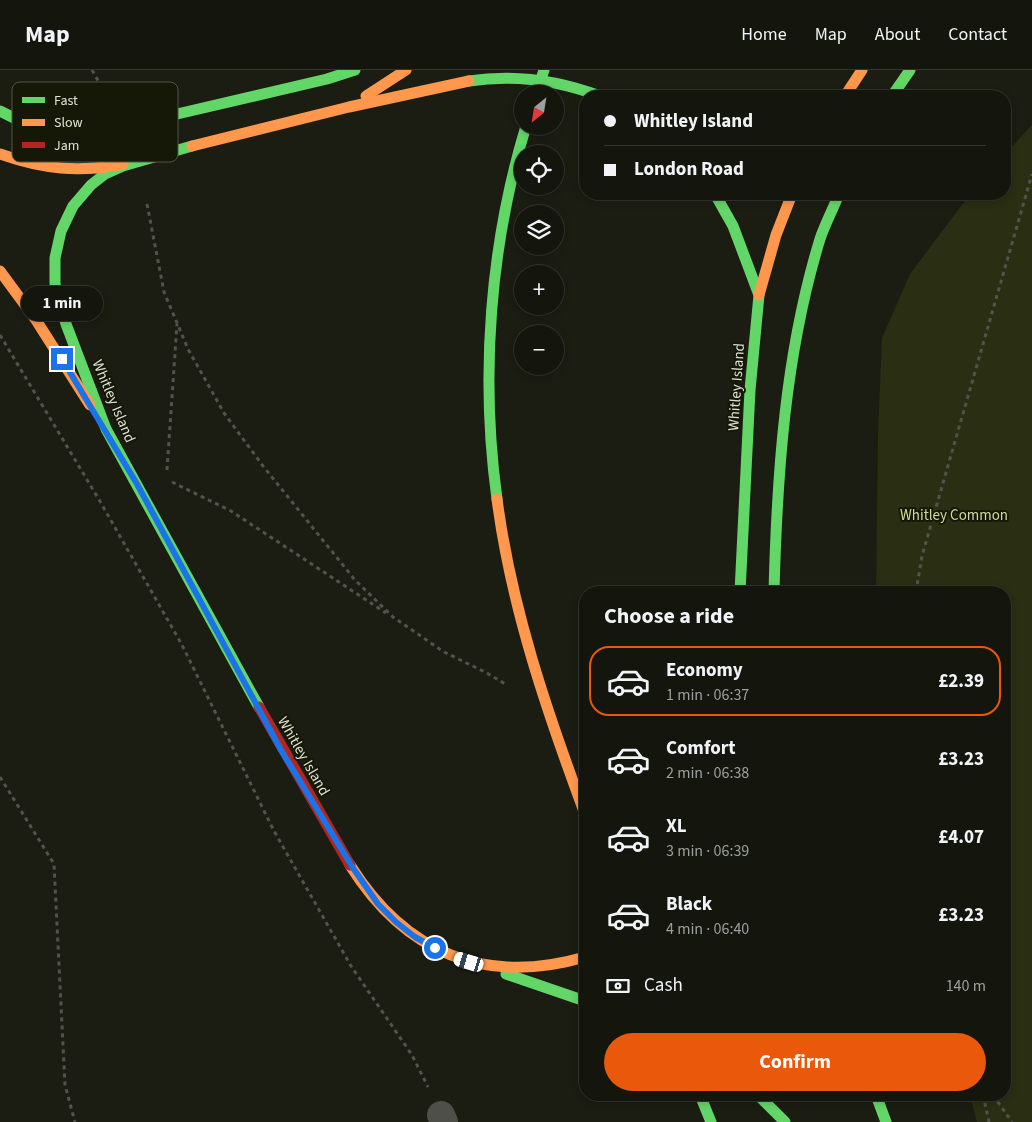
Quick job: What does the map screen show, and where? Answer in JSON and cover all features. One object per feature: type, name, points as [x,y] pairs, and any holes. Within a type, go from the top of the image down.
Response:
[{"type":"main road","points":[[178,114],[327,79],[355,70]]},
{"type":"main road","points":[[332,111],[380,88],[406,70]]},
{"type":"main road","points":[[539,85],[544,70]]},
{"type":"main road","points":[[849,90],[862,70]]},
{"type":"main road","points":[[896,90],[910,70]]},
{"type":"main road","name":"Whitley Island","points":[[178,150],[332,111],[463,82],[504,78],[559,83],[581,90]]},
{"type":"main road","points":[[884,90],[886,81]]},
{"type":"main road","points":[[0,112],[12,117]]},
{"type":"main road","points":[[524,135],[506,206],[495,275],[490,349],[490,428],[496,490],[507,559],[523,627],[557,737],[579,798]]},
{"type":"main road","points":[[0,154],[12,159]]},
{"type":"main road","points":[[20,162],[58,170],[82,171],[102,169],[132,162]]},
{"type":"main road","name":"Whitley Island","points":[[133,162],[112,170],[99,178],[76,203],[59,235],[54,261],[55,285],[59,301],[109,436],[186,572],[281,750],[353,868],[378,904],[415,937],[457,958],[482,966],[545,966],[579,959]]},
{"type":"main road","name":"Whitley Island","points":[[719,200],[733,226],[759,295],[749,399],[740,586]]},
{"type":"main road","points":[[759,295],[776,234],[790,200]]},
{"type":"main road","points":[[774,586],[775,529],[785,415],[807,289],[821,238],[837,200]]},
{"type":"main road","points":[[0,271],[36,320],[109,436]]},
{"type":"main road","points":[[482,966],[579,999]]},
{"type":"main road","points":[[702,1101],[711,1122]]},
{"type":"main road","points":[[764,1101],[784,1122]]},
{"type":"main road","points":[[878,1101],[886,1122]]},
{"type":"path","points":[[92,70],[99,82]]},
{"type":"path","points":[[917,586],[922,556],[1032,174]]},
{"type":"path","points":[[147,204],[164,292],[188,349],[224,413],[257,459],[355,580],[393,617]]},
{"type":"path","points":[[177,323],[166,467],[171,481],[231,511],[444,652],[486,672],[515,690]]},
{"type":"path","points":[[0,335],[149,585],[182,645],[274,831],[351,966],[412,1055],[443,1118]]},
{"type":"path","points":[[0,777],[54,864],[65,1085],[75,1122]]},
{"type":"path","points":[[984,1101],[989,1122]]},
{"type":"path","points":[[998,1101],[1012,1122]]},
{"type":"green space","name":"Whitley Common","points":[[1032,125],[1032,1122],[977,1122],[972,1101],[1011,1101],[1011,586],[876,586],[878,434],[882,338],[910,274],[966,200],[1011,200],[1011,148]]},
{"type":"traffic: fast","points":[[178,114],[327,79],[355,70]]},
{"type":"traffic: fast","points":[[539,85],[544,70]]},
{"type":"traffic: fast","points":[[896,90],[910,70]]},
{"type":"traffic: fast","points":[[469,81],[519,78],[552,82],[584,90]]},
{"type":"traffic: fast","points":[[0,111],[12,117]]},
{"type":"traffic: fast","points":[[497,499],[489,405],[492,311],[504,217],[524,135]]},
{"type":"traffic: fast","points":[[178,150],[192,146]]},
{"type":"traffic: fast","points":[[137,162],[105,174],[91,185],[73,206],[61,231],[55,258],[55,284],[66,324],[106,429],[259,707]]},
{"type":"traffic: fast","points":[[718,200],[733,226],[759,295],[750,390],[740,586]]},
{"type":"traffic: fast","points":[[774,586],[785,414],[798,326],[820,239],[836,200]]},
{"type":"traffic: fast","points":[[506,974],[579,999]]},
{"type":"traffic: fast","points":[[702,1101],[711,1122]]},
{"type":"traffic: fast","points":[[764,1101],[785,1122]]},
{"type":"traffic: fast","points":[[878,1101],[886,1122]]},
{"type":"traffic: slow","points":[[366,96],[406,70]]},
{"type":"traffic: slow","points":[[849,90],[862,70]]},
{"type":"traffic: slow","points":[[192,146],[349,107],[469,81]]},
{"type":"traffic: slow","points":[[0,154],[12,158]]},
{"type":"traffic: slow","points":[[27,162],[76,169],[123,164]]},
{"type":"traffic: slow","points":[[759,295],[776,235],[790,200]]},
{"type":"traffic: slow","points":[[0,271],[36,320],[90,405]]},
{"type":"traffic: slow","points":[[497,499],[503,539],[521,619],[544,698],[579,798]]},
{"type":"traffic: slow","points":[[350,865],[372,895],[396,921],[422,940],[451,955],[481,964],[514,967],[548,965],[579,958]]},
{"type":"traffic: jam","points":[[259,707],[350,865]]},
{"type":"route","points":[[62,359],[137,484],[281,750],[353,868],[378,904],[396,922],[415,937],[435,948]]}]
